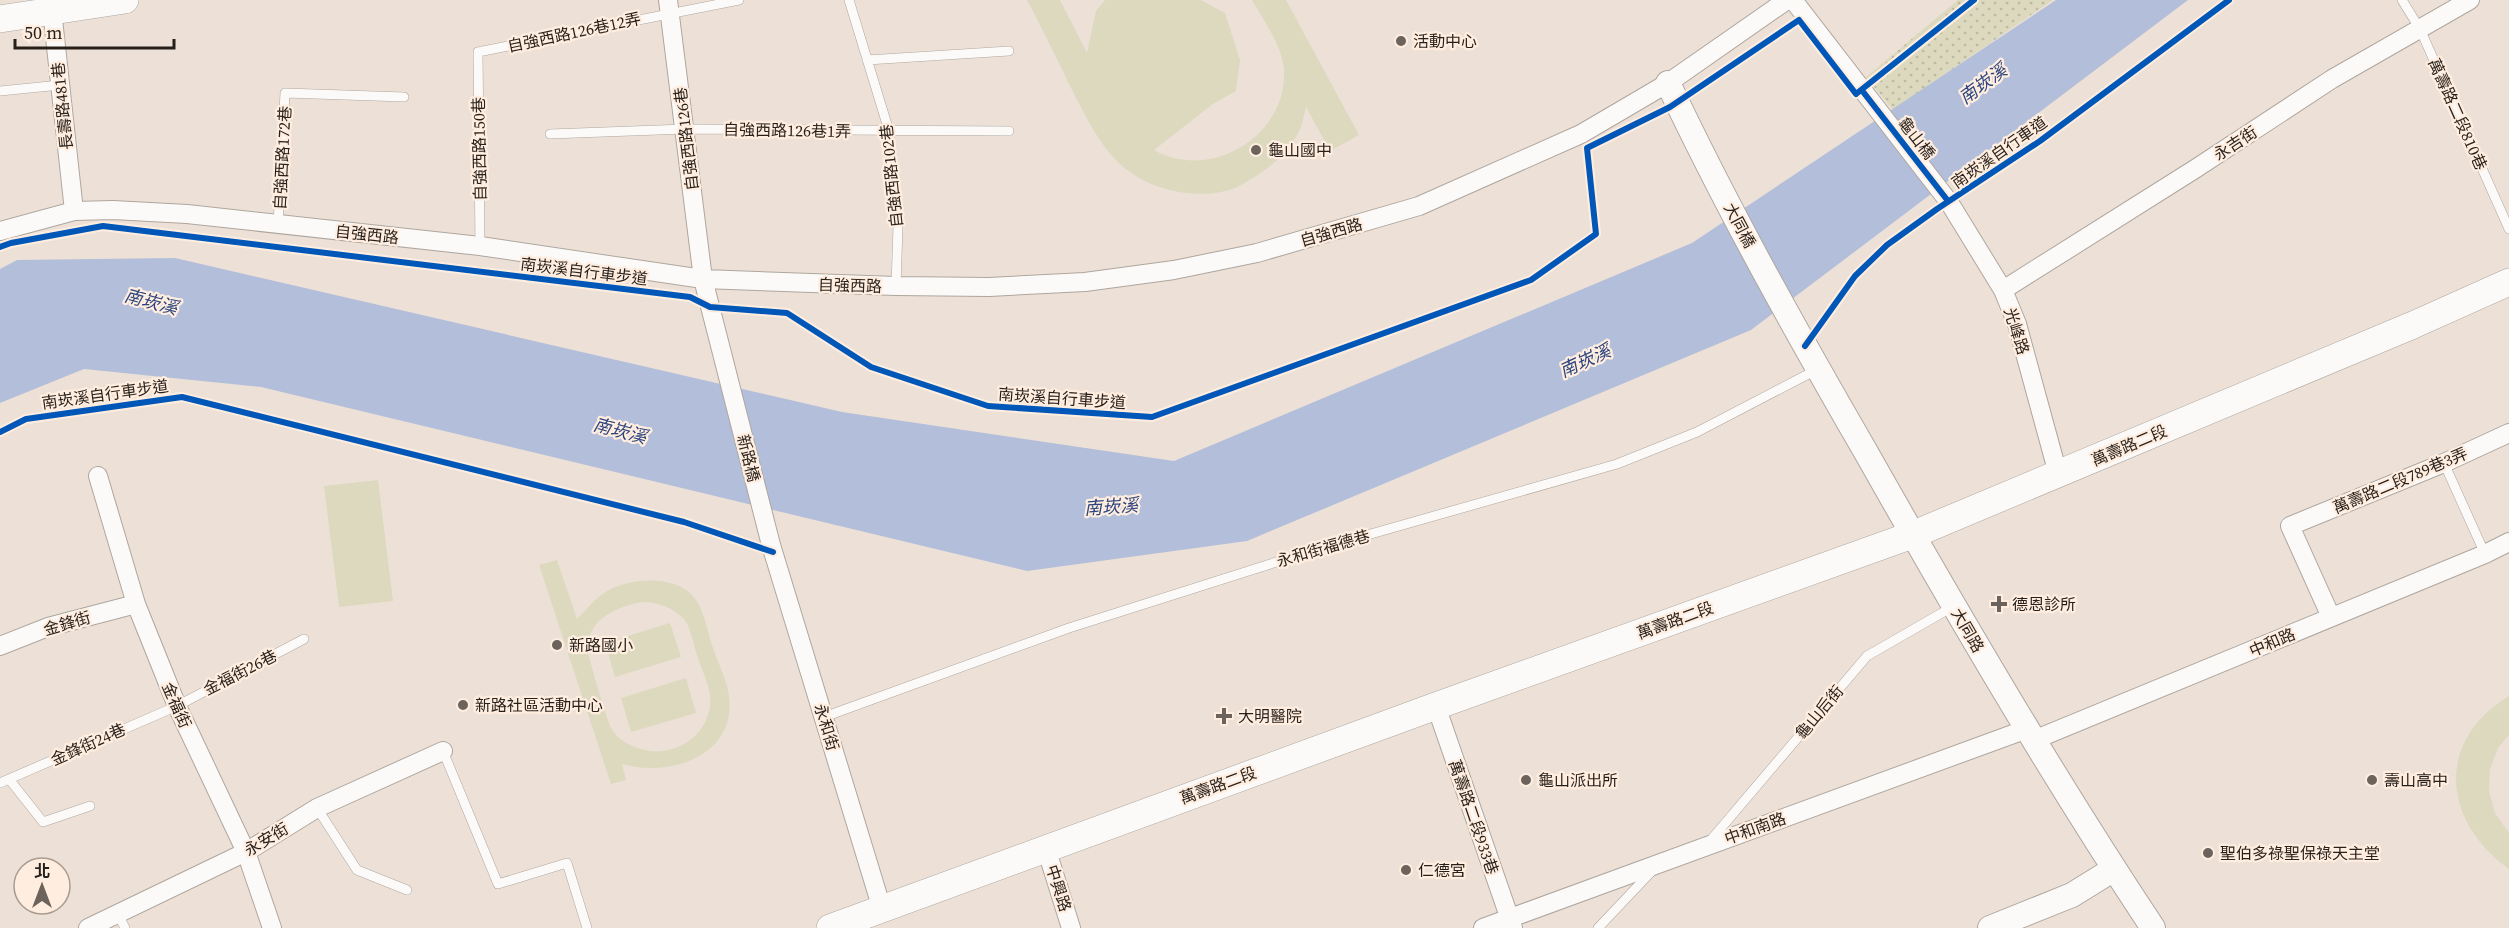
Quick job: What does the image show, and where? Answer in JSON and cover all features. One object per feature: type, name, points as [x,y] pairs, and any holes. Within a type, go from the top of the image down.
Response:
[{"type":"main road","points":[[0,19],[51,6],[125,0]]},
{"type":"main road","name":"萬壽路二段","points":[[830,928],[1912,535],[2413,325],[2509,282]]},
{"type":"street","points":[[1668,82],[1787,0]]},
{"type":"street","name":"龜山橋","points":[[1793,0],[1948,201]]},
{"type":"street","name":"永吉街","points":[[2003,290],[2332,79],[2470,0]]},
{"type":"street","name":"長壽路481巷","points":[[51,6],[74,212]]},
{"type":"street","name":"自強西路126巷","points":[[669,6],[703,279]]},
{"type":"street","name":"大同橋","points":[[1668,82],[1793,326]]},
{"type":"street","name":"自強西路","points":[[0,231],[74,212],[114,210],[187,214],[480,246],[703,279],[989,287],[1085,282],[1174,270],[1257,252],[1419,206],[1581,134],[1668,82]]},
{"type":"street","name":"光峰路","points":[[1948,201],[2003,290],[2017,324],[2058,474]]},
{"type":"street","name":"新路橋","points":[[703,279],[771,545]]},
{"type":"street","name":"大同路","points":[[1793,326],[1912,535],[2030,735],[2153,928]]},
{"type":"street","name":"萬壽路二段789巷3弄","points":[[2331,617],[2290,526],[2444,463],[2509,433]]},
{"type":"street","name":"金福街","points":[[98,476],[136,604],[177,705],[246,852],[272,928]]},
{"type":"street","name":"中和路","points":[[2030,735],[2331,617],[2509,542]]},
{"type":"street","name":"永和街","points":[[771,545],[882,909]]},
{"type":"street","name":"金鋒街","points":[[0,646],[48,627],[136,604]]},
{"type":"street","name":"萬壽路二段933巷","points":[[1436,706],[1511,923]]},
{"type":"street","name":"中和南路","points":[[1483,928],[1511,923],[1707,845],[2030,735]]},
{"type":"street","name":"永安街","points":[[88,928],[121,921],[246,852],[317,808],[443,751]]},
{"type":"street","name":"中興路","points":[[1046,848],[1071,928]]},
{"type":"street","points":[[1990,928],[2072,895],[2114,869]]},
{"type":"lane","name":"自強西路126巷12弄","points":[[478,52],[669,6],[740,0]]},
{"type":"lane","name":"自強西路102巷","points":[[849,0],[889,131],[898,227],[896,286]]},
{"type":"lane","name":"萬壽路二段810巷","points":[[2402,0],[2420,29],[2509,229]]},
{"type":"lane","points":[[867,60],[1009,51]]},
{"type":"lane","name":"自強西路150巷","points":[[478,52],[480,246]]},
{"type":"lane","points":[[0,91],[60,85]]},
{"type":"lane","name":"自強西路172巷","points":[[278,224],[285,93],[404,97]]},
{"type":"lane","name":"自強西路126巷1弄","points":[[550,134],[685,129],[1009,131]]},
{"type":"lane","name":"永和街福德巷","points":[[824,717],[1069,628],[1256,568],[1617,464],[1697,432],[1818,369]]},
{"type":"lane","points":[[2444,463],[2485,554]]},
{"type":"lane","name":"龜山后街","points":[[1707,845],[1867,656],[1954,606]]},
{"type":"lane","name":"金福街26巷","points":[[177,705],[304,639]]},
{"type":"lane","name":"金鋒街24巷","points":[[5,781],[177,705]]},
{"type":"lane","points":[[443,751],[498,884],[567,863],[587,928]]},
{"type":"lane","points":[[5,781],[43,822],[90,806]]},
{"type":"lane","points":[[317,808],[357,870],[407,890]]},
{"type":"lane","points":[[1598,928],[1657,866]]},
{"type":"shaded area","points":[[1027,0],[1060,0],[1087,53],[1096,11],[1105,0],[1201,0],[1225,13],[1240,60],[1236,91],[1213,104],[1154,150],[1176,158],[1198,160],[1221,156],[1241,147],[1259,133],[1273,115],[1282,94],[1283,62],[1272,34],[1252,0],[1286,0],[1359,135],[1330,151],[1306,107],[1300,129],[1289,148],[1265,170],[1237,187],[1223,192],[1201,194],[1179,192],[1157,186],[1122,166],[1098,137]]},
{"type":"shaded area","points":[[1958,0],[2053,0],[1893,110],[1866,77]]},
{"type":"shaded area","points":[[378,480],[393,601],[339,607],[324,486]]},
{"type":"shaded area","points":[[557,560],[577,619],[607,591],[617,586],[641,581],[667,582],[688,592],[696,600],[702,611],[729,696],[729,717],[722,734],[711,748],[696,758],[660,768],[640,768],[622,764],[626,780],[611,784],[539,565]],"holes":[[[648,602],[669,608],[683,618],[691,634],[710,695],[708,716],[698,733],[682,745],[662,751],[649,751],[635,747],[622,740],[613,731],[603,706],[588,651],[590,635],[605,616],[627,606]]]},
{"type":"shaded area","points":[[670,623],[681,657],[615,677],[605,643]]},
{"type":"shaded area","points":[[686,678],[696,713],[631,732],[621,698]]},
{"type":"shaded area","points":[[2509,696],[2509,735],[2498,748],[2490,769],[2489,791],[2495,813],[2509,833],[2509,869],[2487,850],[2470,828],[2460,805],[2456,781],[2459,758],[2468,735],[2485,714]]},
{"type":"water","name":"南崁溪","points":[[2056,0],[2188,0],[1751,330],[1247,541],[1027,571],[261,387],[84,369],[0,403],[0,269],[17,260],[175,258],[842,412],[1174,461],[1692,243]]},
{"type":"cycle path","name":"南崁溪自行車步道","points":[[0,247],[103,226],[690,297],[710,307],[787,313],[871,367],[988,406],[1152,417],[1531,280],[1596,234],[1587,148],[1670,107],[1799,20],[1856,94],[1974,0]]},
{"type":"cycle path","name":"南崁溪自行車道","points":[[1805,346],[1855,276],[1887,245],[2040,141],[2229,0]]},
{"type":"cycle path","points":[[1864,93],[1948,201]]},
{"type":"cycle path","name":"南崁溪自行車步道","points":[[0,432],[26,419],[182,397],[684,522],[773,552]]},
{"type":"place","name":"活動中心","points":[[1401,41]]},
{"type":"place","name":"龜山國中","points":[[1256,150]]},
{"type":"place","name":"德恩診所","points":[[1999,604]]},
{"type":"place","name":"新路國小","points":[[557,645]]},
{"type":"place","name":"新路社區活動中心","points":[[463,705]]},
{"type":"place","name":"大明醫院","points":[[1224,716]]},
{"type":"place","name":"龜山派出所","points":[[1526,780]]},
{"type":"place","name":"壽山高中","points":[[2372,780]]},
{"type":"place","name":"聖伯多祿聖保祿天主堂","points":[[2208,853]]},
{"type":"place","name":"仁德宮","points":[[1406,870]]}]
